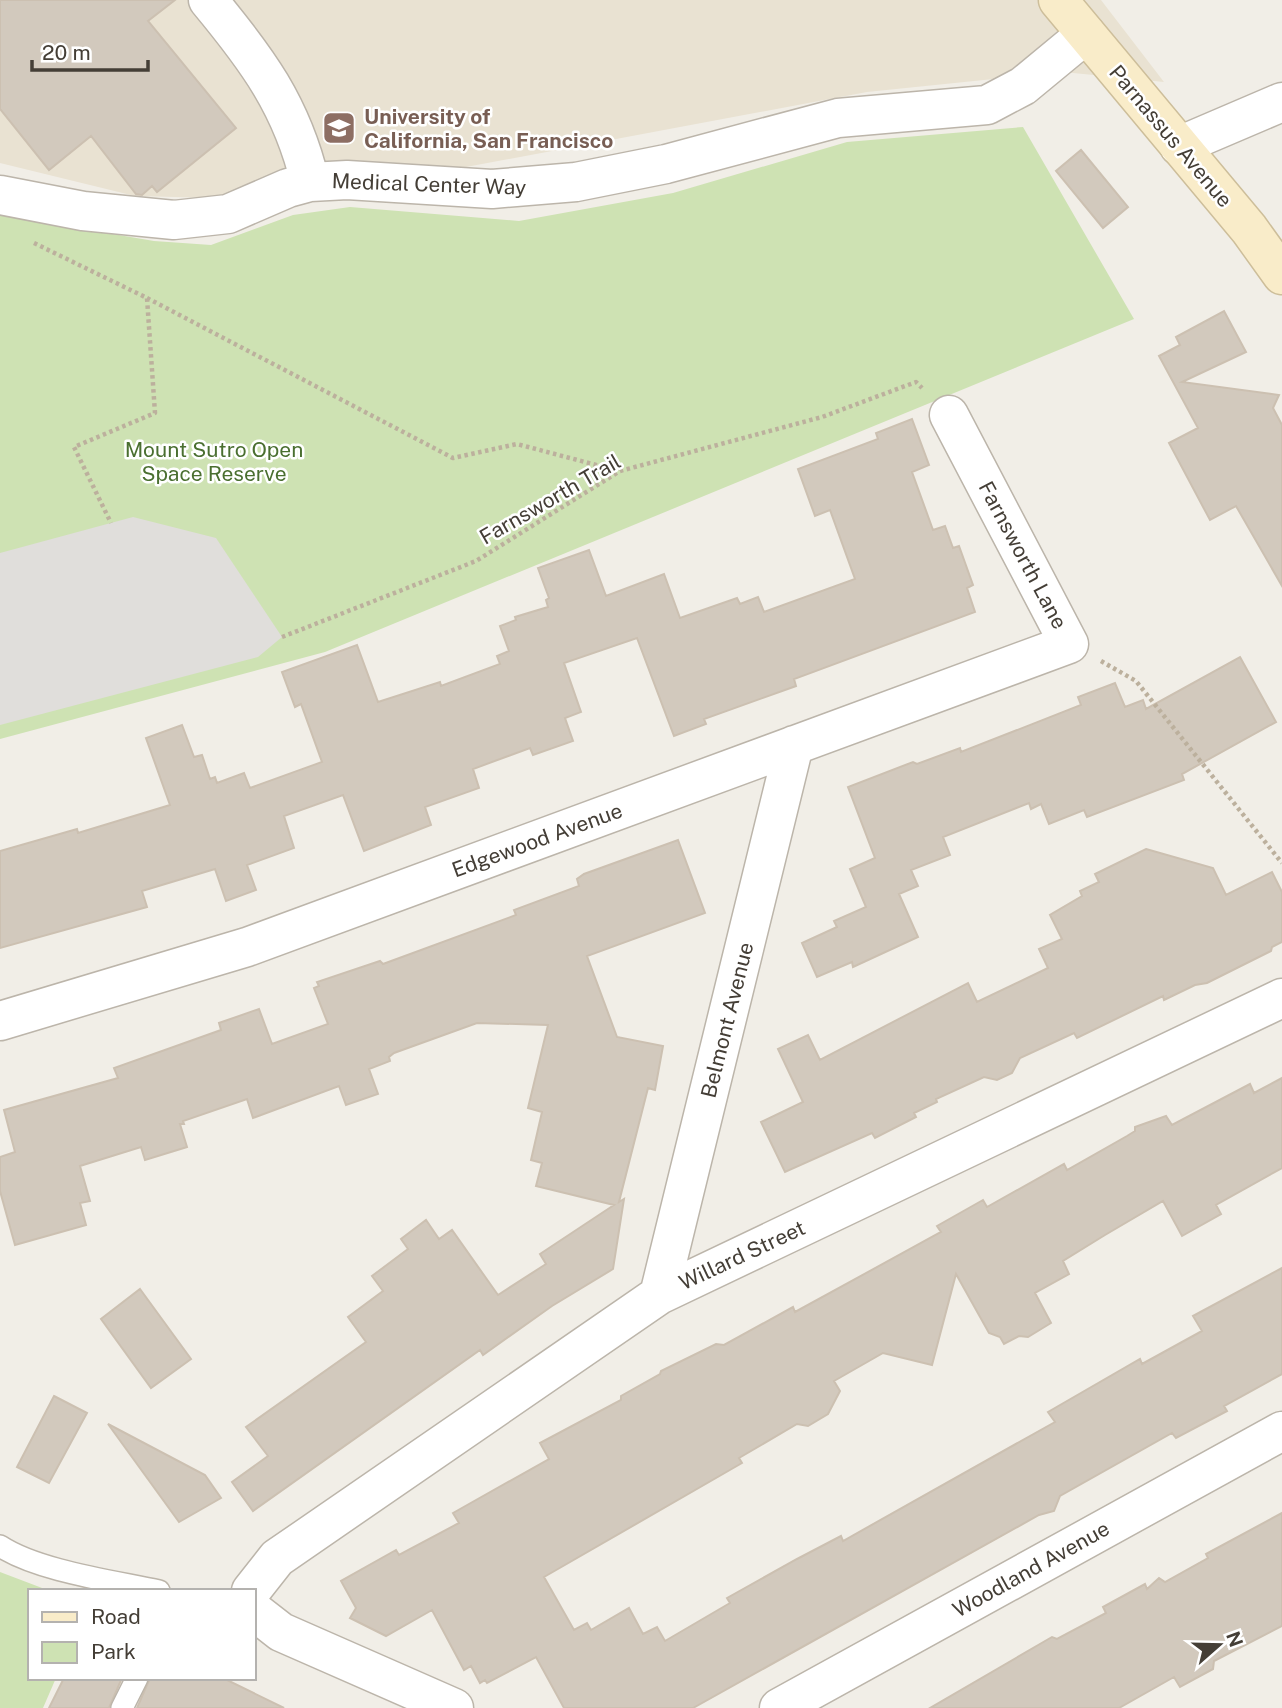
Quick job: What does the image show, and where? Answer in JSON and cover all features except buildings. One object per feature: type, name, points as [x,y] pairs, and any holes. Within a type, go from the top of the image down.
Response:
[{"type":"street","points":[[208,0],[271,82],[302,146],[310,181]]},
{"type":"street","name":"Parnassus Avenue","points":[[1058,0],[1282,275]]},
{"type":"street","name":"Medical Center Way","points":[[10,196],[140,218],[204,218],[252,206],[288,188],[310,181],[347,180],[446,188],[532,188],[666,164],[838,118],[987,105],[1023,86],[1087,34]]},
{"type":"street","points":[[1179,146],[1282,102]]},
{"type":"street","name":"Farnsworth Lane","points":[[949,415],[1069,643]]},
{"type":"street","name":"Edgewood Avenue","points":[[0,1021],[247,947],[1069,643]]},
{"type":"street","name":"Belmont Avenue","points":[[659,1295],[794,745]]},
{"type":"street","name":"Willard Street","points":[[253,1589],[277,1558],[659,1295],[1282,998]]},
{"type":"street","name":"Woodland Avenue","points":[[779,1708],[1282,1431]]},
{"type":"street","points":[[256,1613],[281,1633],[454,1708]]},
{"type":"lane","points":[[0,1546],[14,1556],[150,1589]]},
{"type":"lane","points":[[122,1708],[136,1680]]},
{"type":"path","points":[[10,196],[30,241],[147,298],[453,458],[517,444],[620,471]]},
{"type":"path","points":[[111,523],[74,447],[155,413],[147,298]]},
{"type":"path","name":"Farnsworth Trail","points":[[282,636],[476,561],[620,471],[822,417],[916,382],[949,415]]},
{"type":"path","name":"Farnsworth Lane","points":[[1069,643],[1136,681],[1282,863]]},
{"type":"shaded area","name":"University of California, San Francisco","points":[[0,0],[1101,0],[1164,82],[1063,72],[867,92],[290,200],[135,196],[0,163]]},
{"type":"shaded area","points":[[133,517],[216,538],[282,637],[258,657],[0,725],[0,553]]},
{"type":"green space","name":"Mount Sutro Open Space Reserve","points":[[1023,127],[1134,319],[325,652],[0,739],[0,209],[48,223],[154,241],[211,245],[293,215],[350,207],[519,221],[673,193],[847,142]]},
{"type":"green space","points":[[0,1572],[45,1589],[28,1589],[28,1680],[55,1680],[43,1708],[0,1708]]},
{"type":"place","name":"University of California, San Francisco","points":[[339,128]]}]
